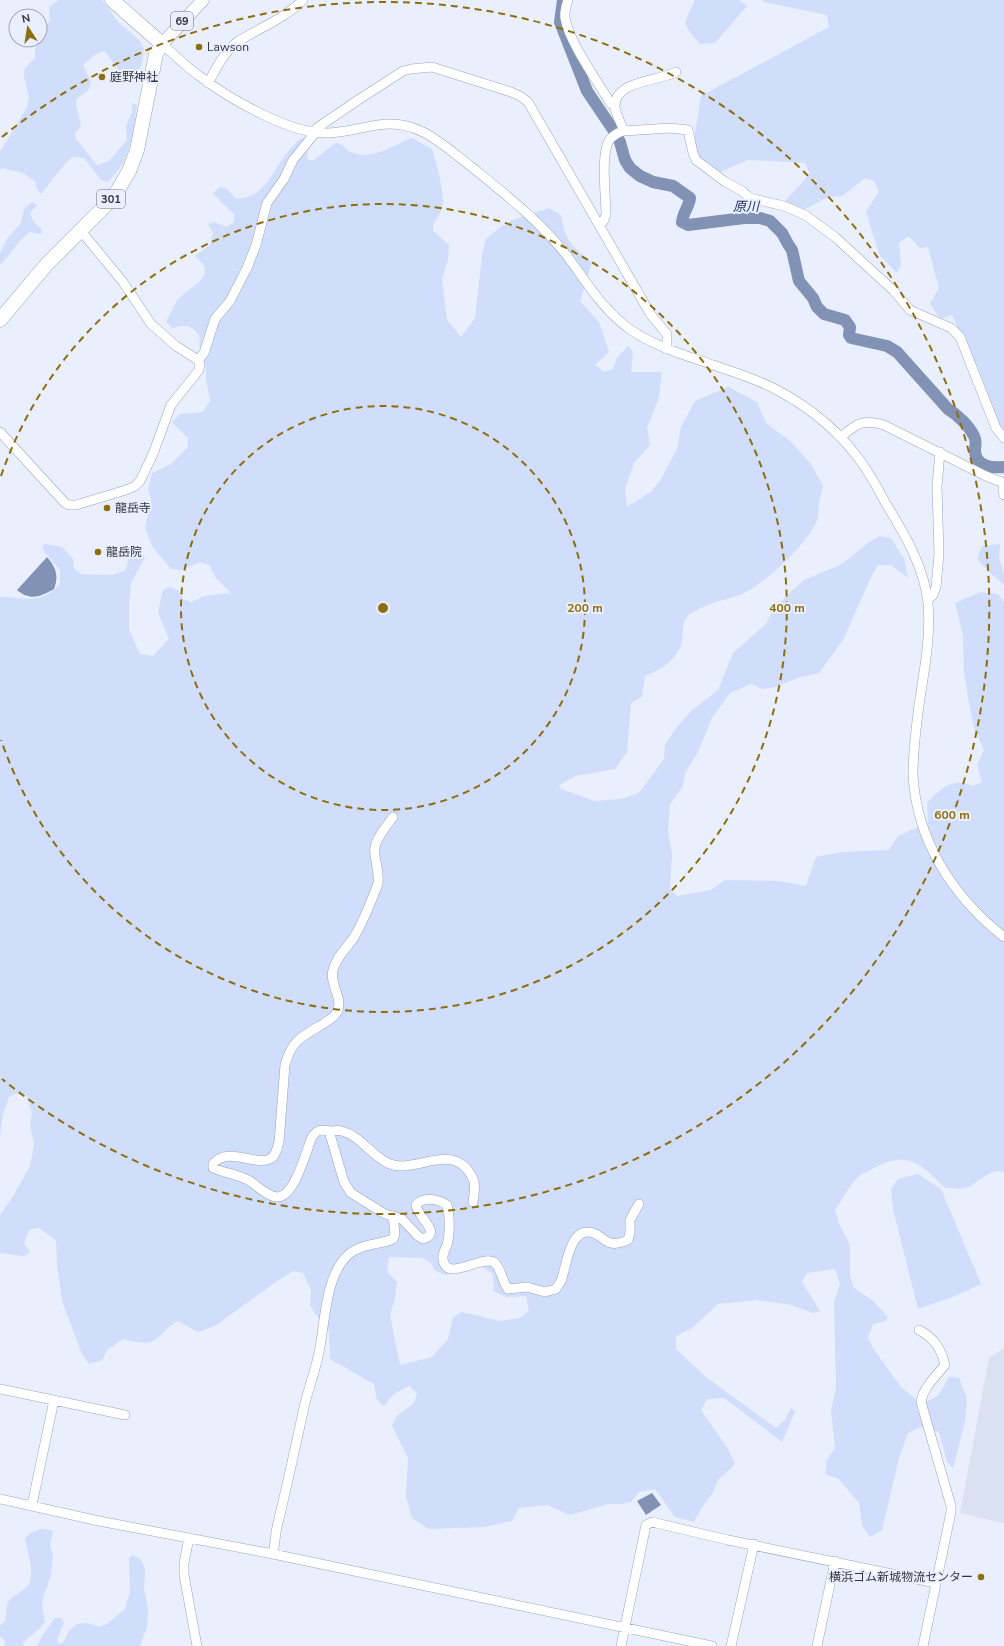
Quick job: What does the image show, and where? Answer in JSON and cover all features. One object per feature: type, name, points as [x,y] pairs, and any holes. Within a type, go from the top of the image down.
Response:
[{"type":"highway","points":[[112,0],[162,44]]},
{"type":"highway","name":"301","points":[[0,320],[47,264],[105,206],[118,190],[129,171],[137,150],[156,54],[162,44]]},
{"type":"main road","name":"69","points":[[162,44],[203,0]]},
{"type":"street","points":[[208,83],[224,56],[236,43],[288,13],[303,0]]},
{"type":"street","points":[[568,0],[565,7],[564,16],[573,40],[611,104],[615,106]]},
{"type":"street","points":[[162,44],[208,83],[238,101],[295,129],[315,133],[339,132],[367,126],[392,124],[412,127],[427,134],[486,179],[549,234],[599,300],[616,319],[653,343],[776,389],[818,417],[841,437],[867,471],[898,522],[914,554],[923,578],[928,599],[929,626],[927,654],[914,755],[913,775],[920,817],[939,865],[957,891],[982,919],[1004,937]]},
{"type":"street","points":[[198,360],[204,353],[215,319],[230,301],[247,268],[256,245],[267,203],[284,179],[293,160],[315,133],[316,128],[403,72],[411,68],[432,67],[511,92],[520,96],[531,107],[651,315],[667,334],[667,349]]},
{"type":"street","points":[[618,133],[615,106],[617,97],[633,84],[676,72]]},
{"type":"street","points":[[599,225],[603,222],[606,215],[605,154],[607,145],[618,133],[670,128],[688,130],[696,160],[750,198],[784,206],[805,215],[835,237],[894,291],[910,310],[950,328],[960,337],[996,428],[1004,438]]},
{"type":"street","points":[[0,432],[65,503],[69,505],[76,505],[126,490],[135,486],[140,481],[153,454],[171,405],[199,370],[200,364],[198,360],[176,346],[151,324],[123,282],[81,231]]},
{"type":"street","points":[[841,437],[852,427],[861,422],[871,421],[884,424],[986,476],[1004,483],[1004,495]]},
{"type":"street","points":[[928,599],[933,594],[936,587],[939,554],[937,486],[940,452]]},
{"type":"street","points":[[393,818],[378,838],[375,848],[379,875],[378,884],[354,937],[336,962],[332,972],[338,1002],[337,1012],[330,1019],[302,1037],[291,1048],[289,1053],[285,1065],[279,1142],[275,1154],[270,1159],[261,1160],[234,1156],[221,1158],[216,1160],[213,1164],[213,1168],[248,1180],[268,1194],[277,1197],[284,1195],[297,1179],[312,1137],[316,1132],[321,1129],[329,1131],[343,1131],[356,1138],[388,1163],[395,1165],[432,1160],[453,1160],[460,1162],[474,1177],[475,1185],[473,1202]]},
{"type":"street","points":[[329,1131],[344,1182],[352,1193],[385,1214],[402,1219],[418,1236],[423,1239],[429,1238],[431,1230],[416,1211],[416,1205],[418,1202],[434,1199],[439,1200],[447,1205],[449,1211],[448,1236],[442,1260],[446,1267],[452,1270],[489,1260],[495,1263],[498,1267],[504,1284],[508,1289],[527,1287],[546,1292],[556,1289],[561,1281],[571,1246],[580,1234],[588,1232],[610,1244],[620,1244],[628,1240],[630,1220],[639,1204]]},
{"type":"street","points":[[273,1554],[276,1533],[296,1450],[305,1402],[320,1347],[327,1302],[334,1278],[340,1264],[347,1255],[356,1249],[393,1239],[395,1234],[393,1216]]},
{"type":"street","points":[[919,1330],[934,1339],[944,1359],[945,1365],[922,1395],[921,1402],[951,1506],[923,1646]]},
{"type":"street","points":[[0,1388],[125,1415]]},
{"type":"street","points":[[32,1505],[54,1400]]},
{"type":"street","points":[[0,1498],[99,1521],[273,1554],[712,1646]]},
{"type":"street","points":[[621,1646],[646,1525],[652,1522],[936,1583]]},
{"type":"street","points":[[189,1538],[184,1563],[184,1576],[197,1646]]},
{"type":"street","points":[[731,1646],[754,1544]]},
{"type":"street","points":[[817,1646],[835,1561]]},
{"type":"shaded area","points":[[59,0],[102,0],[118,22],[140,41],[144,49],[141,67],[133,73],[132,83],[128,83],[105,51],[96,54],[83,65],[91,82],[88,91],[77,98],[76,104],[81,126],[75,133],[76,139],[97,165],[109,161],[127,140],[126,125],[132,112],[132,103],[137,105],[134,128],[122,165],[108,182],[101,180],[84,158],[72,157],[41,194],[37,189],[35,181],[23,173],[2,168],[0,170],[0,152],[26,109],[29,97],[24,77],[25,68],[35,58],[35,48],[48,48],[48,23],[50,20],[49,7]]},
{"type":"shaded area","points":[[695,0],[739,0],[747,6],[715,43],[700,44],[689,31],[685,22]]},
{"type":"shaded area","points":[[762,0],[1004,0],[1004,429],[997,424],[982,378],[952,315],[940,319],[930,303],[939,288],[928,247],[920,248],[909,236],[899,243],[901,265],[897,273],[880,256],[866,212],[879,191],[874,181],[865,178],[842,196],[828,197],[798,213],[784,202],[810,174],[805,163],[748,160],[718,173],[699,158],[694,140],[701,96],[829,27],[827,15],[764,2]]},
{"type":"shaded area","points":[[303,138],[309,141],[307,147],[308,160],[314,160],[335,143],[341,145],[350,152],[361,155],[368,155],[383,151],[412,138],[432,149],[443,195],[442,208],[435,221],[433,231],[449,245],[448,260],[442,279],[447,320],[461,337],[475,318],[482,255],[486,239],[502,226],[513,220],[549,208],[561,215],[570,243],[592,262],[580,301],[599,322],[609,352],[595,365],[604,372],[613,369],[617,358],[628,346],[633,351],[631,372],[662,372],[659,397],[647,428],[650,445],[634,463],[625,489],[627,507],[652,491],[661,479],[677,449],[681,427],[695,401],[728,387],[757,402],[766,423],[790,441],[810,463],[823,485],[818,518],[813,527],[797,549],[775,571],[744,593],[696,610],[684,621],[681,644],[677,654],[665,665],[645,676],[642,697],[631,703],[627,752],[615,769],[576,776],[559,785],[561,789],[595,801],[621,799],[639,793],[664,759],[665,745],[677,727],[691,711],[718,690],[733,653],[766,624],[772,612],[786,596],[804,580],[842,564],[869,542],[880,536],[891,538],[904,559],[908,578],[891,565],[878,565],[871,577],[843,640],[819,673],[798,678],[775,687],[762,689],[751,684],[730,693],[712,718],[697,754],[686,771],[682,788],[670,804],[668,831],[672,854],[670,889],[677,896],[711,890],[725,880],[779,881],[806,886],[816,857],[842,852],[889,850],[898,836],[928,823],[927,802],[943,788],[953,783],[973,786],[982,782],[977,765],[984,750],[974,728],[969,703],[964,671],[963,635],[955,603],[981,592],[998,594],[1004,602],[1004,1173],[995,1171],[966,1188],[945,1188],[921,1166],[905,1160],[896,1160],[886,1163],[860,1176],[835,1210],[839,1223],[850,1245],[850,1276],[854,1288],[872,1300],[888,1317],[885,1321],[873,1324],[868,1338],[874,1350],[901,1387],[921,1404],[938,1396],[949,1377],[959,1378],[967,1398],[965,1422],[953,1468],[947,1462],[939,1432],[921,1427],[908,1433],[899,1458],[882,1530],[870,1537],[862,1525],[859,1503],[839,1479],[825,1474],[827,1460],[835,1448],[831,1410],[836,1388],[834,1302],[840,1284],[835,1269],[807,1273],[802,1282],[820,1311],[813,1313],[792,1305],[757,1300],[718,1304],[692,1328],[676,1336],[676,1349],[707,1378],[776,1428],[785,1420],[791,1408],[795,1412],[782,1442],[724,1398],[707,1399],[701,1410],[728,1449],[735,1464],[718,1480],[712,1494],[702,1507],[694,1522],[675,1517],[655,1489],[639,1492],[631,1502],[623,1504],[608,1504],[570,1515],[547,1505],[519,1508],[512,1521],[484,1527],[429,1529],[412,1518],[406,1496],[408,1458],[392,1426],[397,1416],[414,1403],[417,1393],[409,1386],[394,1394],[384,1406],[377,1400],[374,1384],[330,1359],[329,1330],[316,1315],[310,1305],[311,1290],[303,1273],[293,1271],[215,1326],[198,1332],[178,1321],[153,1341],[144,1343],[123,1339],[107,1350],[102,1360],[89,1364],[82,1354],[62,1301],[57,1264],[56,1240],[39,1228],[29,1230],[24,1243],[30,1252],[24,1256],[0,1253],[0,1215],[14,1195],[30,1166],[34,1144],[30,1126],[32,1113],[26,1095],[17,1093],[9,1097],[3,1114],[0,1136],[0,597],[25,599],[39,598],[53,591],[60,584],[60,570],[45,553],[42,546],[45,544],[62,547],[73,559],[74,569],[81,574],[112,575],[126,570],[129,556],[141,553],[145,557],[131,583],[129,629],[140,654],[153,656],[169,639],[158,612],[163,590],[170,587],[178,590],[183,599],[192,602],[204,596],[231,593],[216,578],[209,565],[200,562],[182,570],[171,569],[152,546],[145,527],[151,500],[148,489],[152,473],[171,464],[188,447],[188,438],[172,422],[180,414],[203,412],[210,401],[206,379],[206,366],[199,346],[200,337],[191,327],[181,326],[172,328],[166,322],[178,300],[196,285],[204,275],[205,270],[202,263],[195,256],[210,245],[213,233],[208,224],[214,222],[227,227],[234,222],[234,214],[213,193],[220,187],[227,189],[236,199],[247,197],[255,193],[268,181],[291,148]],"holes":[[[389,1257],[422,1258],[431,1263],[435,1271],[445,1275],[478,1264],[493,1274],[494,1291],[506,1297],[526,1296],[529,1311],[520,1318],[499,1321],[462,1312],[453,1317],[448,1339],[432,1357],[400,1365],[390,1315],[395,1298],[397,1282],[387,1272]]]},
{"type":"shaded area","points":[[32,202],[37,205],[30,213],[33,221],[42,230],[41,234],[30,232],[21,240],[0,265],[0,253],[7,239],[21,223],[24,209]]},
{"type":"shaded area","points":[[1000,544],[999,559],[1004,573],[1004,585],[977,559],[982,546]]},
{"type":"shaded area","points":[[47,557],[53,564],[56,572],[56,584],[54,589],[35,597],[26,596],[17,590]]},
{"type":"shaded area","points":[[918,1174],[941,1189],[981,1284],[955,1296],[918,1309],[893,1209],[891,1189],[898,1179]]},
{"type":"shaded area","points":[[1004,1348],[1004,1523],[960,1513],[989,1358]]},
{"type":"shaded area","points":[[652,1493],[661,1505],[646,1515],[637,1501]]},
{"type":"shaded area","points":[[40,1529],[51,1530],[53,1533],[50,1544],[53,1556],[51,1575],[43,1598],[42,1606],[45,1622],[23,1642],[24,1646],[5,1646],[4,1640],[0,1636],[0,1625],[5,1622],[8,1603],[13,1597],[26,1588],[31,1576],[31,1565],[25,1538],[30,1533]]},
{"type":"shaded area","points":[[133,1555],[141,1560],[145,1569],[144,1589],[148,1608],[147,1627],[140,1646],[37,1646],[55,1618],[61,1618],[64,1623],[57,1640],[58,1644],[63,1643],[69,1631],[77,1624],[87,1623],[99,1627],[107,1624],[125,1609],[130,1592],[129,1558]]},
{"type":"waterway","name":"原川","points":[[563,0],[560,22],[587,91],[614,131],[620,142],[625,160],[630,168],[640,176],[653,182],[673,186],[690,198],[682,222],[688,225],[744,218],[760,218],[770,221],[782,233],[792,250],[799,281],[813,298],[817,307],[824,314],[845,320],[850,327],[849,335],[851,338],[887,346],[897,352],[948,409],[952,411],[969,428],[975,438],[975,451],[978,460],[990,467],[1004,467]]},
{"type":"place","name":"Lawson","points":[[199,47]]},
{"type":"place","name":"庭野神社","points":[[102,77]]},
{"type":"place","name":"龍岳寺","points":[[107,508]]},
{"type":"place","name":"龍岳院","points":[[98,552]]},
{"type":"place","name":"横浜ゴム新城物流センター","points":[[981,1577]]}]
